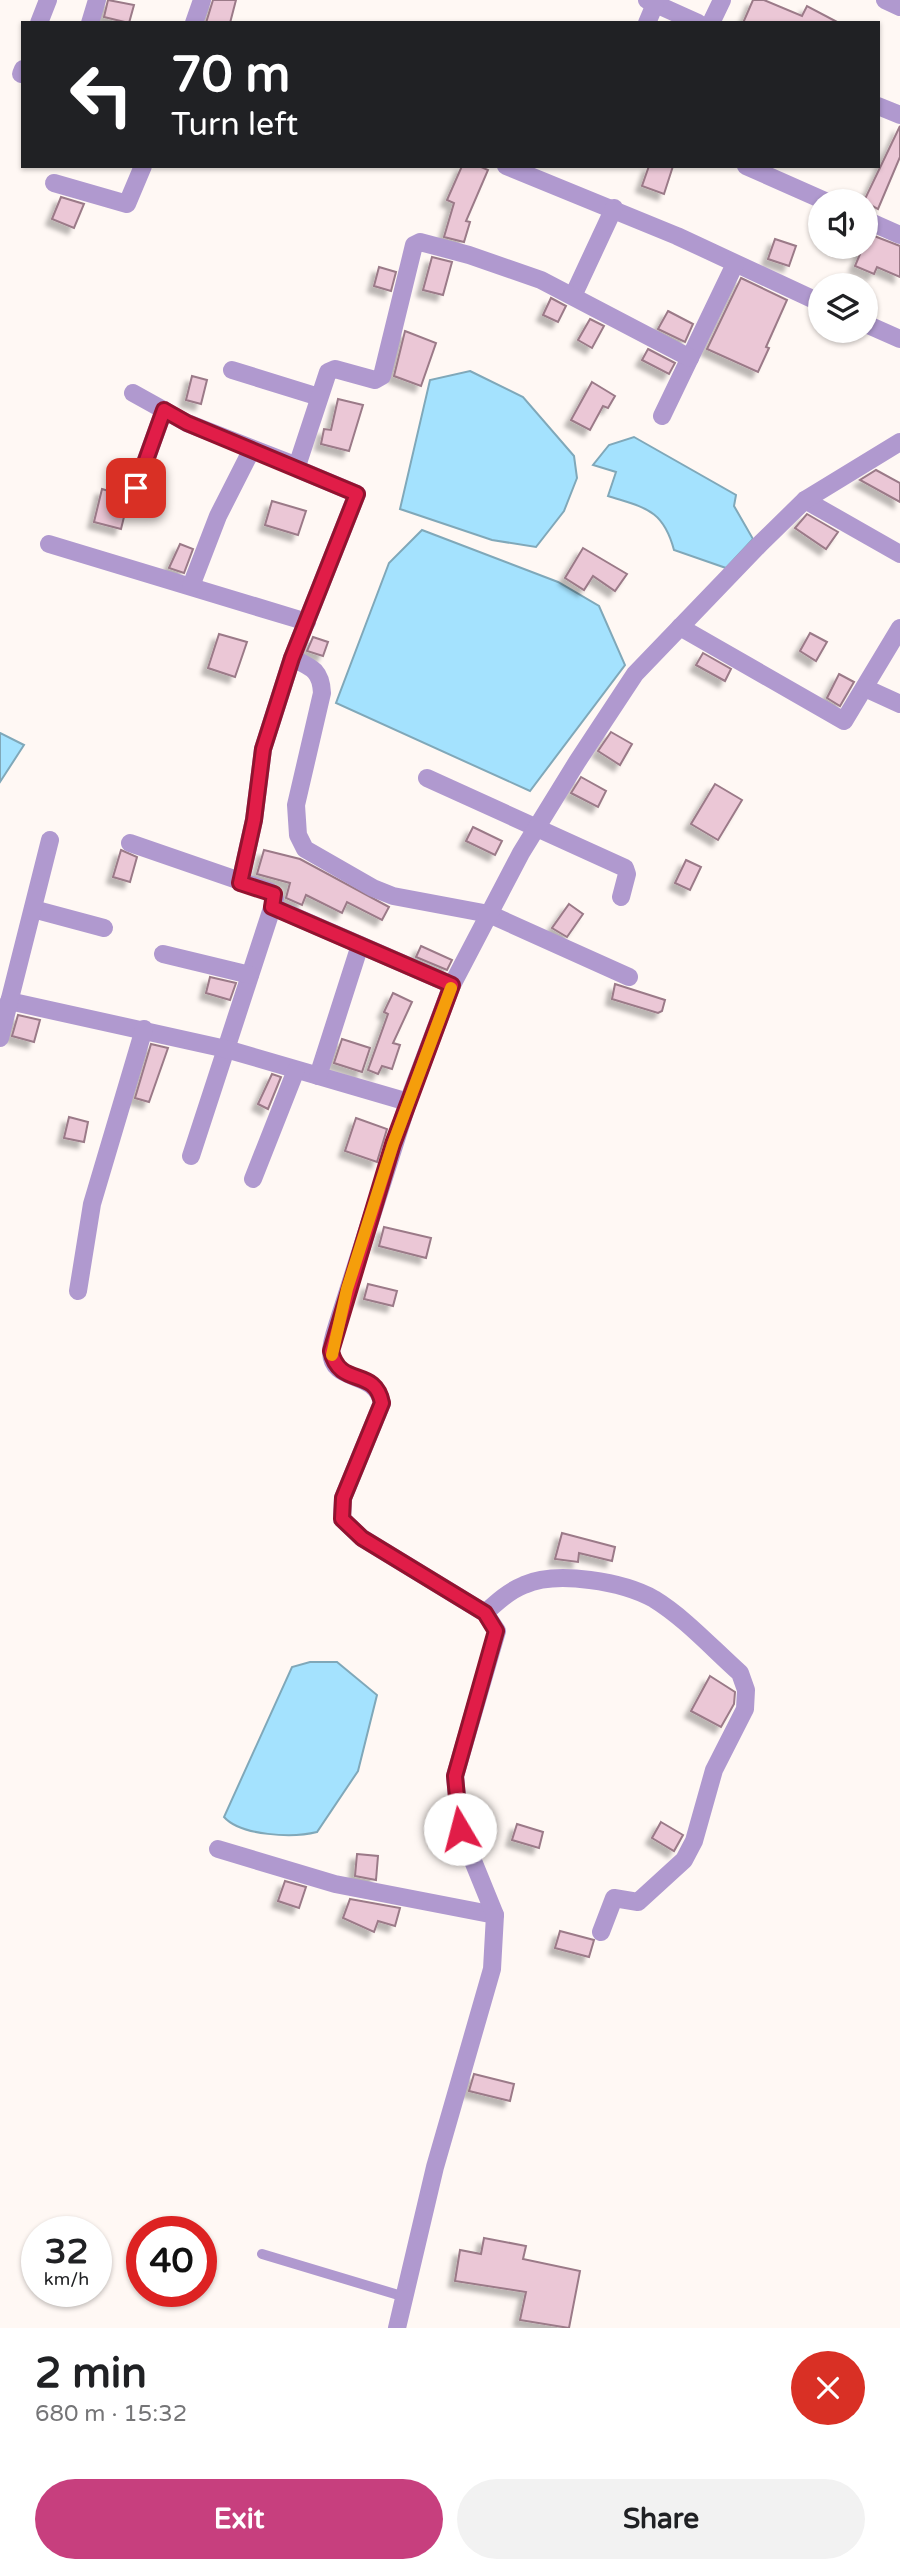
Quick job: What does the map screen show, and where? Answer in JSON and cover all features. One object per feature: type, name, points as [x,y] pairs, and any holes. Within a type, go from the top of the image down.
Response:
[{"type":"street","points":[[40,21],[48,0]]},
{"type":"street","points":[[91,21],[97,0]]},
{"type":"street","points":[[195,21],[202,0]]},
{"type":"street","points":[[712,21],[722,0]]},
{"type":"street","points":[[885,0],[900,7]]},
{"type":"street","points":[[647,21],[651,2],[694,21]]},
{"type":"street","points":[[880,107],[900,116]]},
{"type":"street","points":[[54,183],[127,204],[142,168]]},
{"type":"street","points":[[511,168],[614,208],[808,297]]},
{"type":"street","points":[[751,168],[808,193]]},
{"type":"street","points":[[573,296],[614,208]]},
{"type":"street","points":[[878,225],[900,235]]},
{"type":"street","points":[[297,466],[331,369],[375,380],[382,376],[409,262],[417,243],[469,255],[541,281],[690,358]]},
{"type":"street","points":[[662,416],[735,264]]},
{"type":"street","points":[[878,329],[900,339]]},
{"type":"street","points":[[232,370],[319,397]]},
{"type":"street","points":[[133,393],[164,410],[357,494],[292,658],[259,766],[254,820],[240,883]]},
{"type":"street","points":[[136,488],[164,410]]},
{"type":"street","points":[[397,2328],[436,2168],[492,1969],[495,1915],[460,1829],[455,1800],[455,1776],[496,1631],[485,1613],[362,1538],[342,1519],[343,1498],[382,1403],[379,1391],[372,1384],[341,1372],[334,1366],[331,1351],[347,1289],[408,1102],[452,985],[538,826],[635,674],[805,500],[900,442]]},
{"type":"street","points":[[191,586],[222,507],[252,449]]},
{"type":"street","points":[[805,500],[900,554]]},
{"type":"street","points":[[49,544],[307,622]]},
{"type":"street","points":[[680,627],[844,721],[900,628]]},
{"type":"street","points":[[292,658],[315,669],[322,677],[322,693],[296,805],[298,835],[305,849],[355,879],[393,895],[489,914],[629,977]]},
{"type":"street","points":[[865,688],[900,704]]},
{"type":"street","points":[[427,778],[625,867],[627,874],[621,897]]},
{"type":"street","points":[[0,1038],[50,840]]},
{"type":"street","points":[[130,843],[274,894],[191,1156]]},
{"type":"street","points":[[272,907],[452,985]]},
{"type":"street","points":[[33,909],[104,928]]},
{"type":"street","points":[[318,1076],[360,945]]},
{"type":"street","points":[[163,954],[250,975]]},
{"type":"street","points":[[9,1001],[144,1028],[408,1102]]},
{"type":"street","points":[[78,1291],[92,1204],[144,1028]]},
{"type":"street","points":[[253,1179],[296,1070]]},
{"type":"street","points":[[485,1613],[511,1592],[533,1582],[598,1580],[644,1594],[666,1608],[740,1673],[744,1681],[745,1709],[714,1770],[694,1841],[684,1860],[638,1902],[614,1898],[601,1932]]},
{"type":"street","points":[[218,1849],[335,1884],[495,1915]]},
{"type":"lane","points":[[262,2254],[404,2297]]},
{"type":"water","points":[[470,371],[523,397],[574,456],[577,478],[564,511],[536,547],[492,540],[400,509],[430,380]]},
{"type":"water","points":[[634,437],[736,495],[734,506],[753,539],[726,568],[674,550],[664,526],[651,512],[608,496],[616,472],[593,465],[609,445]]},
{"type":"water","points":[[422,530],[558,582],[599,606],[625,665],[530,791],[336,703],[389,563]]},
{"type":"water","points":[[0,733],[24,745],[0,782]]},
{"type":"water","points":[[310,1662],[337,1662],[377,1695],[358,1771],[317,1832],[282,1835],[242,1828],[224,1817],[292,1667]]},
{"type":"building","points":[[108,0],[134,5],[130,21],[104,17]]},
{"type":"building","points":[[213,0],[236,0],[231,21],[207,21]]},
{"type":"building","points":[[753,0],[764,0],[802,16],[807,6],[835,21],[744,21]]},
{"type":"building","points":[[900,126],[900,157],[878,209],[878,189],[870,189]]},
{"type":"building","points":[[461,168],[488,170],[466,221],[470,222],[464,242],[444,237],[454,203],[447,200]]},
{"type":"building","points":[[648,168],[672,168],[664,194],[642,186]]},
{"type":"building","points":[[61,197],[84,204],[74,228],[52,219]]},
{"type":"building","points":[[878,237],[900,246],[900,277],[877,267],[872,273],[855,266],[858,259],[878,259]]},
{"type":"building","points":[[775,239],[796,246],[789,266],[768,259]]},
{"type":"building","points":[[432,257],[452,262],[443,295],[423,290]]},
{"type":"building","points":[[379,267],[396,272],[391,291],[374,286]]},
{"type":"building","points":[[741,278],[787,300],[758,372],[707,349]]},
{"type":"building","points":[[551,298],[566,306],[558,322],[543,315]]},
{"type":"building","points":[[668,311],[693,324],[685,342],[658,329]]},
{"type":"building","points":[[590,319],[604,326],[592,348],[578,340]]},
{"type":"building","points":[[405,331],[436,343],[421,386],[394,376]]},
{"type":"building","points":[[648,349],[675,363],[669,374],[642,360]]},
{"type":"building","points":[[192,376],[207,380],[201,404],[186,400]]},
{"type":"building","points":[[592,382],[615,396],[608,408],[603,406],[590,430],[571,420]]},
{"type":"building","points":[[338,399],[363,405],[349,451],[321,444],[324,429],[331,430]]},
{"type":"building","points":[[876,470],[900,483],[900,502],[860,480]]},
{"type":"building","points":[[102,489],[129,497],[121,529],[94,522]]},
{"type":"building","points":[[272,501],[306,511],[298,535],[265,525]]},
{"type":"building","points":[[807,514],[838,532],[826,549],[795,528]]},
{"type":"building","points":[[180,544],[193,549],[184,573],[169,568]]},
{"type":"building","points":[[583,548],[627,574],[615,591],[593,576],[584,590],[565,578]]},
{"type":"building","points":[[810,633],[827,642],[816,661],[800,651]]},
{"type":"building","points":[[219,634],[247,642],[235,677],[208,668]]},
{"type":"building","points":[[313,637],[328,642],[323,656],[307,651]]},
{"type":"building","points":[[703,653],[731,669],[725,681],[696,665]]},
{"type":"building","points":[[839,674],[854,682],[840,706],[827,698]]},
{"type":"building","points":[[611,732],[632,744],[620,765],[598,751]]},
{"type":"building","points":[[581,777],[606,791],[598,807],[571,793]]},
{"type":"building","points":[[715,784],[742,800],[718,840],[691,824]]},
{"type":"building","points":[[473,827],[502,841],[495,855],[466,841]]},
{"type":"building","points":[[121,850],[137,857],[130,882],[113,877]]},
{"type":"building","points":[[264,850],[300,859],[389,907],[382,920],[347,902],[342,913],[306,895],[302,905],[286,898],[290,883],[257,874]]},
{"type":"building","points":[[686,860],[701,867],[690,890],[675,883]]},
{"type":"building","points":[[569,904],[583,914],[567,937],[552,928]]},
{"type":"building","points":[[421,946],[452,960],[447,970],[416,957]]},
{"type":"building","points":[[210,977],[236,983],[230,1000],[206,993]]},
{"type":"building","points":[[615,984],[665,1000],[662,1011],[658,1013],[612,999]]},
{"type":"building","points":[[393,993],[412,1002],[393,1043],[400,1045],[392,1069],[382,1066],[378,1074],[368,1070],[388,1014],[384,1012]]},
{"type":"building","points":[[18,1015],[40,1020],[34,1042],[12,1036]]},
{"type":"building","points":[[342,1039],[370,1048],[362,1072],[334,1063]]},
{"type":"building","points":[[151,1044],[168,1048],[149,1102],[135,1098]]},
{"type":"building","points":[[272,1074],[281,1077],[268,1109],[258,1104]]},
{"type":"building","points":[[69,1117],[88,1122],[84,1142],[64,1138]]},
{"type":"building","points":[[356,1118],[387,1129],[377,1162],[345,1151]]},
{"type":"building","points":[[384,1227],[431,1238],[426,1258],[379,1246]]},
{"type":"building","points":[[368,1284],[397,1291],[393,1306],[364,1299]]},
{"type":"building","points":[[562,1533],[615,1547],[612,1561],[579,1553],[578,1562],[555,1559]]},
{"type":"building","points":[[710,1676],[735,1692],[734,1704],[721,1727],[691,1711]]},
{"type":"building","points":[[661,1822],[683,1835],[674,1851],[652,1838]]},
{"type":"building","points":[[517,1824],[543,1832],[539,1848],[512,1840]]},
{"type":"building","points":[[357,1854],[378,1856],[376,1880],[355,1876]]},
{"type":"building","points":[[285,1881],[306,1887],[299,1908],[278,1901]]},
{"type":"building","points":[[350,1899],[400,1908],[395,1926],[378,1921],[374,1932],[343,1918]]},
{"type":"building","points":[[560,1931],[594,1940],[589,1957],[555,1948]]},
{"type":"building","points":[[474,2074],[514,2084],[510,2101],[469,2091]]},
{"type":"building","points":[[484,2238],[526,2246],[523,2259],[580,2271],[569,2328],[520,2320],[526,2292],[455,2281],[460,2250],[481,2254]]},
{"type":"slow traffic","points":[[332,1355],[347,1289],[393,1144],[451,988]]},
{"type":"route","points":[[136,488],[164,410],[187,423],[297,466],[306,474],[357,494],[292,658],[263,749],[254,820],[240,883],[274,894],[272,907],[452,985],[393,1144],[347,1289],[331,1351],[334,1366],[341,1372],[372,1384],[379,1391],[382,1403],[343,1498],[342,1519],[350,1530],[485,1613],[494,1623],[495,1640],[455,1776],[455,1800],[460,1829]]}]
